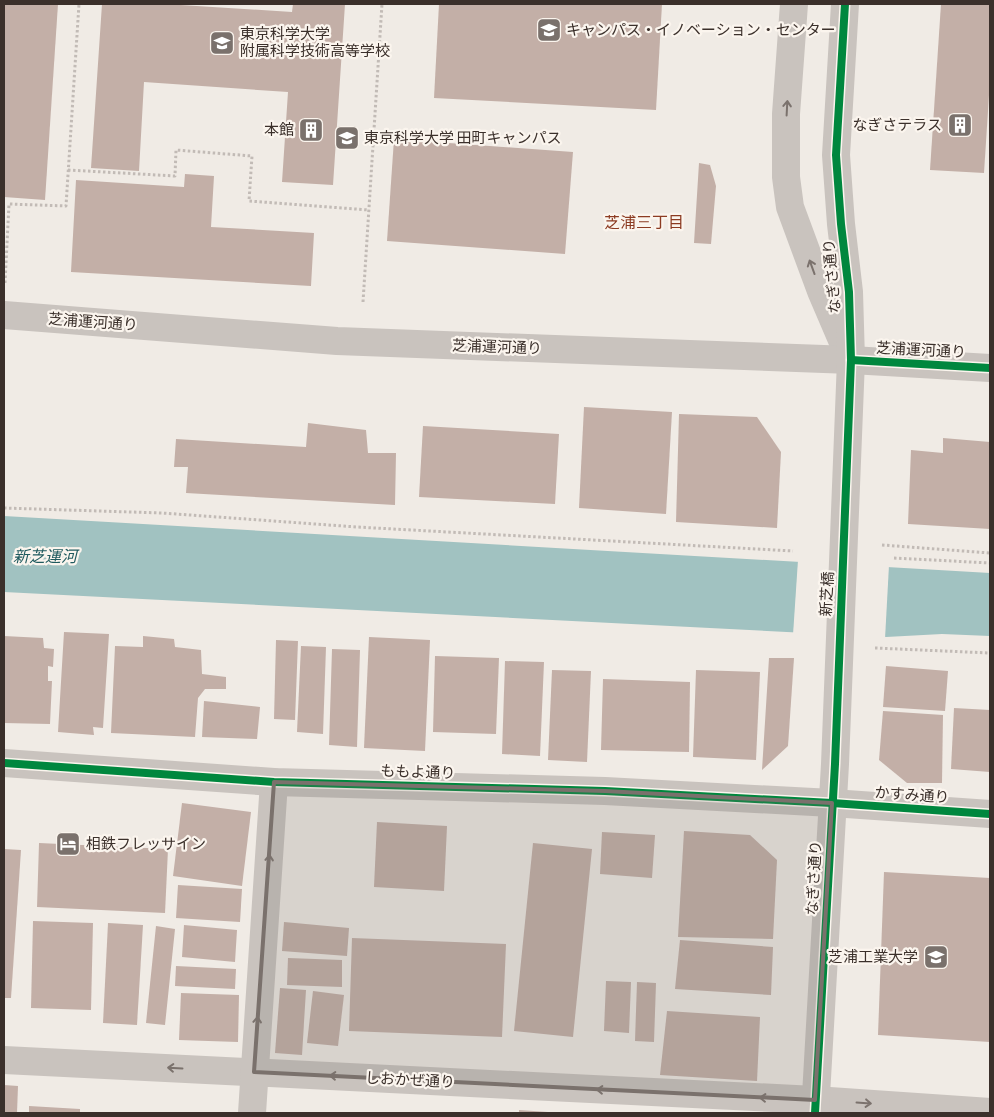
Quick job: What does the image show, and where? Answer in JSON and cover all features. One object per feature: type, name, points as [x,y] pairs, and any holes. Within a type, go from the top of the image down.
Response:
[{"type":"street","name":"なぎさ通り","points":[[794,4],[786,114],[786,177],[790,207],[821,291],[851,360]]},
{"type":"street","name":"なぎさ通り","points":[[843,547],[851,360],[849,292],[841,224],[836,155],[845,4]]},
{"type":"street","name":"芝浦運河通り","points":[[4,315],[336,341],[851,360],[990,368]]},
{"type":"street","name":"新芝橋","points":[[839,644],[843,547]]},
{"type":"street","name":"なぎさ通り","points":[[815,1106],[839,644]]},
{"type":"street","name":"ももよ通り","points":[[4,763],[274,782],[605,791],[832,803]]},
{"type":"street","points":[[252,1113],[274,782]]},
{"type":"street","name":"かすみ通り","points":[[832,803],[990,814]]},
{"type":"street","name":"しおかぜ通り","points":[[4,1060],[254,1072],[815,1106],[990,1112]]},
{"type":"path","points":[[4,283],[9,204],[66,206],[79,4]]},
{"type":"path","points":[[363,302],[382,4]]},
{"type":"path","points":[[68,170],[175,176],[176,150],[252,156],[249,201],[369,210]]},
{"type":"path","points":[[4,508],[162,513],[357,527],[793,551]]},
{"type":"path","points":[[882,545],[990,553]]},
{"type":"path","points":[[894,558],[990,563]]},
{"type":"path","points":[[876,648],[990,653]]},
{"type":"highlighted area","points":[[274,782],[605,791],[832,803],[815,1100],[254,1072]]},
{"type":"water","name":"新芝運河","points":[[4,516],[990,573],[990,636],[942,634],[886,637],[4,592]]},
{"type":"pier","points":[[798,560],[889,565],[885,639],[793,635]]},
{"type":"building","points":[[4,4],[58,4],[45,200],[4,197]]},
{"type":"building","name":"本館","points":[[102,4],[165,4],[292,12],[293,4],[345,4],[333,185],[282,182],[288,92],[144,82],[139,171],[91,168]]},
{"type":"building","name":"キャンパス・イノベーション・センター","points":[[439,4],[662,4],[656,110],[434,98]]},
{"type":"building","name":"なぎさテラス","points":[[941,4],[990,4],[990,80],[984,173],[930,170]]},
{"type":"building","points":[[394,139],[573,152],[565,254],[387,241]]},
{"type":"building","points":[[699,163],[710,165],[716,186],[711,244],[694,243]]},
{"type":"building","points":[[185,174],[214,176],[211,227],[314,233],[311,286],[71,272],[76,180],[184,187]]},
{"type":"building","points":[[584,407],[672,412],[666,514],[579,508]]},
{"type":"building","points":[[679,414],[757,417],[781,452],[777,528],[676,522]]},
{"type":"building","points":[[308,423],[366,430],[368,453],[396,453],[395,505],[186,493],[188,467],[174,467],[176,439],[306,447]]},
{"type":"building","points":[[423,426],[559,434],[555,504],[419,497]]},
{"type":"building","points":[[943,438],[990,442],[990,529],[908,524],[911,450],[943,453]]},
{"type":"building","points":[[64,632],[109,634],[103,728],[93,727],[94,735],[58,732]]},
{"type":"building","points":[[4,636],[43,638],[44,648],[54,649],[53,667],[48,666],[48,681],[52,681],[50,724],[4,723]]},
{"type":"building","points":[[143,636],[174,639],[175,647],[201,650],[202,674],[226,677],[226,689],[205,689],[198,698],[195,737],[111,733],[115,646],[143,647]]},
{"type":"building","points":[[369,637],[430,640],[425,751],[364,748]]},
{"type":"building","points":[[276,640],[298,641],[295,720],[274,719]]},
{"type":"building","points":[[301,646],[326,647],[323,734],[297,732]]},
{"type":"building","points":[[332,649],[360,650],[357,747],[329,745]]},
{"type":"building","points":[[435,656],[499,658],[496,734],[433,732]]},
{"type":"building","points":[[769,658],[794,658],[788,746],[762,770]]},
{"type":"building","points":[[505,661],[544,662],[540,756],[502,754]]},
{"type":"building","points":[[886,666],[948,671],[945,711],[883,707]]},
{"type":"building","points":[[552,670],[591,671],[587,762],[548,760]]},
{"type":"building","points":[[696,670],[760,672],[756,760],[693,757]]},
{"type":"building","points":[[603,679],[690,682],[689,752],[601,750]]},
{"type":"building","points":[[204,701],[260,707],[257,739],[202,737]]},
{"type":"building","points":[[954,708],[990,710],[990,772],[951,769]]},
{"type":"building","points":[[883,711],[943,715],[942,783],[907,783],[879,760]]},
{"type":"building","points":[[182,803],[251,812],[242,886],[173,876]]},
{"type":"building","points":[[377,822],[447,826],[444,891],[374,887]]},
{"type":"building","points":[[684,831],[750,835],[777,860],[773,939],[678,937]]},
{"type":"building","points":[[602,832],[655,835],[652,878],[600,874]]},
{"type":"building","points":[[39,843],[168,849],[165,913],[37,907]]},
{"type":"building","points":[[533,843],[592,849],[573,1037],[514,1031]]},
{"type":"building","points":[[4,849],[21,850],[11,998],[4,998]]},
{"type":"building","name":"芝浦工業大学","points":[[884,872],[990,878],[990,1042],[878,1035]]},
{"type":"building","points":[[178,885],[242,889],[240,922],[176,918]]},
{"type":"building","points":[[33,921],[93,923],[91,1010],[31,1008]]},
{"type":"building","points":[[284,922],[349,928],[347,956],[282,951]]},
{"type":"building","points":[[108,923],[143,925],[137,1025],[103,1023]]},
{"type":"building","points":[[184,925],[237,930],[235,962],[182,957]]},
{"type":"building","points":[[156,926],[175,929],[165,1025],[146,1023]]},
{"type":"building","points":[[352,938],[506,944],[502,1037],[349,1031]]},
{"type":"building","points":[[680,940],[773,947],[771,995],[675,989]]},
{"type":"building","points":[[288,958],[342,960],[342,987],[287,985]]},
{"type":"building","points":[[176,966],[236,969],[235,989],[175,986]]},
{"type":"building","points":[[606,981],[631,982],[629,1033],[604,1031]]},
{"type":"building","points":[[637,982],[656,983],[654,1042],[635,1041]]},
{"type":"building","points":[[280,988],[306,990],[302,1055],[275,1053]]},
{"type":"building","points":[[313,991],[344,995],[338,1046],[307,1043]]},
{"type":"building","points":[[181,993],[239,995],[238,1042],[179,1040]]},
{"type":"building","points":[[667,1011],[760,1017],[757,1081],[660,1075]]},
{"type":"building","points":[[4,1085],[18,1086],[17,1113],[4,1113]]},
{"type":"building","points":[[29,1106],[80,1109],[80,1113],[29,1113]]},
{"type":"building","points":[[519,1110],[548,1112],[548,1113],[519,1113]]},
{"type":"cycle path","points":[[815,1113],[835,764],[851,360],[849,292],[841,224],[836,155],[845,4]]},
{"type":"cycle path","points":[[851,360],[990,368]]},
{"type":"cycle path","points":[[4,763],[274,782],[605,791],[832,803],[990,814]]},
{"type":"place","name":"キャンパス・イノベーション・センター","points":[[549,30]]},
{"type":"place","name":"東京科学大学 附属科学技術高等学校","points":[[222,43]]},
{"type":"place","name":"なぎさテラス","points":[[960,125]]},
{"type":"place","name":"本館","points":[[311,130]]},
{"type":"place","name":"東京科学大学 田町キャンパス","points":[[347,138]]},
{"type":"place","name":"相鉄フレッサイン","points":[[68,844]]},
{"type":"place","name":"芝浦工業大学","points":[[936,957]]},
{"type":"district","name":"芝浦三丁目","points":[[644,222]]}]
